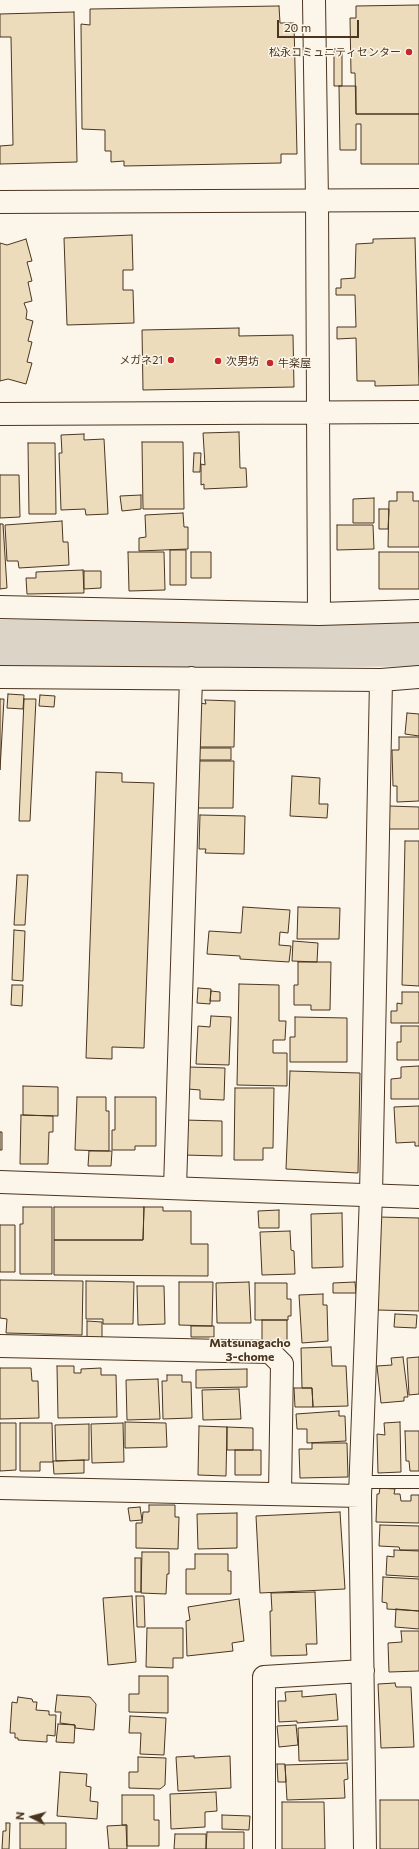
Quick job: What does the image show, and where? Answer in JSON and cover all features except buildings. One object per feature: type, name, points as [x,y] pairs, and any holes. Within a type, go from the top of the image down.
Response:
[{"type":"street","points":[[314,0],[317,201],[319,614]]},
{"type":"street","points":[[0,202],[419,200]]},
{"type":"street","points":[[0,414],[419,412]]},
{"type":"street","points":[[0,607],[319,614],[419,611]]},
{"type":"street","points":[[0,677],[381,680],[419,677]]},
{"type":"street","points":[[175,1188],[191,678]]},
{"type":"street","points":[[365,1849],[360,1489],[371,1195],[381,680]]},
{"type":"street","points":[[0,1182],[419,1197]]},
{"type":"street","points":[[0,1346],[270,1352],[282,1364],[280,1494]]},
{"type":"street","points":[[0,1488],[280,1494],[360,1489]]},
{"type":"street","points":[[264,1849],[264,1677],[363,1671]]},
{"type":"lane","points":[[360,1489],[419,1482]]},
{"type":"waterway","points":[[0,644],[419,642]]},
{"type":"place","name":"松永コミュニティセンター","points":[[409,52]]},
{"type":"place","name":"メガネ21","points":[[171,360]]},
{"type":"place","name":"次男坊","points":[[218,361]]},
{"type":"place","name":"牛楽屋","points":[[270,363]]},
{"type":"district","name":"Matsunagacho 3-chome","points":[[250,1350]]}]
